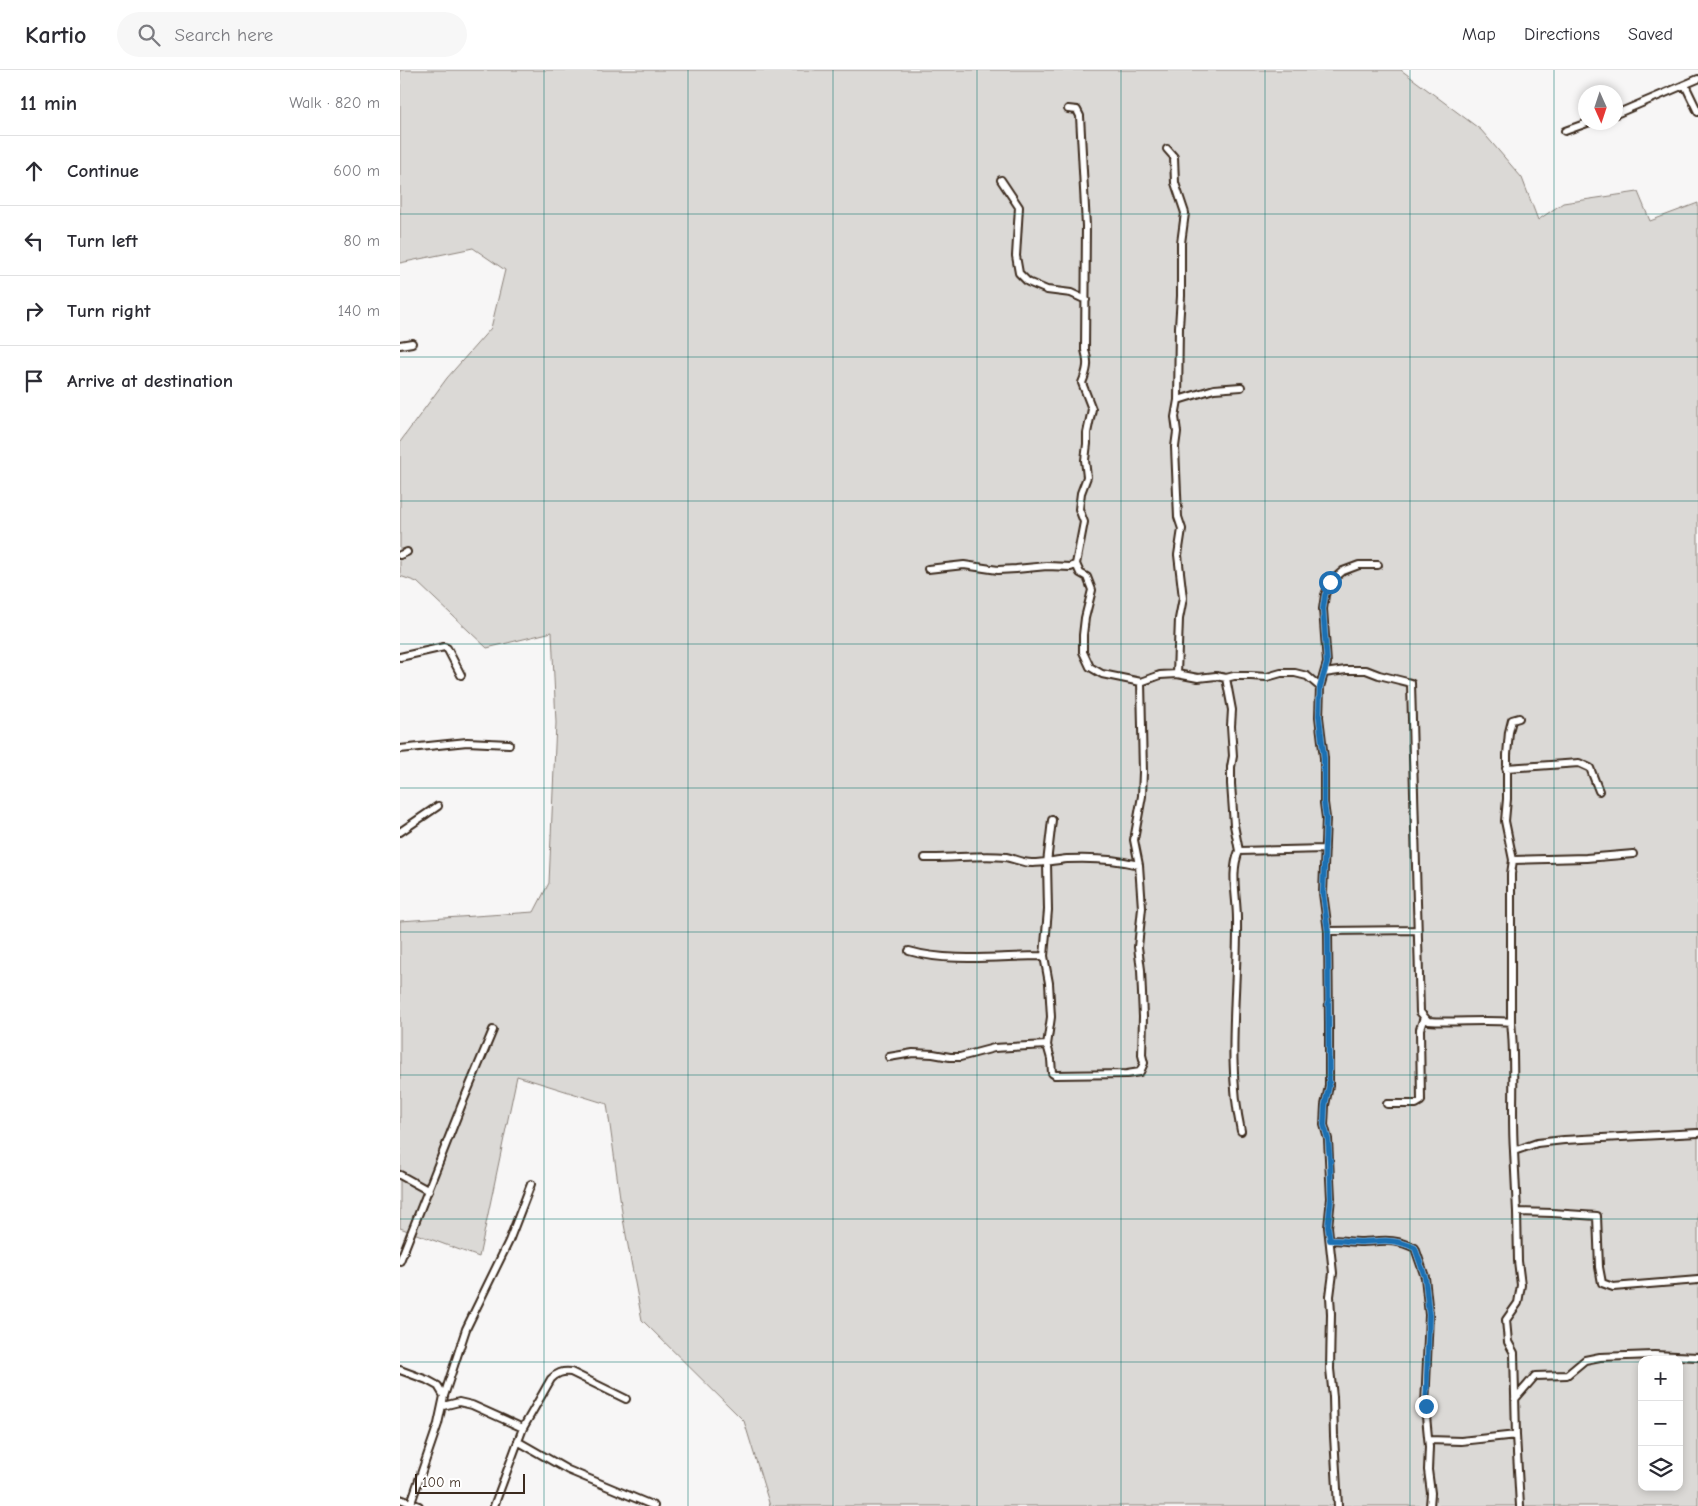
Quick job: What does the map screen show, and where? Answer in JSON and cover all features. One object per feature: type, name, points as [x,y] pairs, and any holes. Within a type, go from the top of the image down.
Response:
[{"type":"street","points":[[1623,111],[1698,79]]},
{"type":"street","points":[[1685,85],[1698,112]]},
{"type":"street","points":[[1068,109],[1077,110],[1080,116],[1086,226],[1085,350],[1088,360],[1087,370],[1082,383],[1092,409],[1087,433],[1085,460],[1087,477],[1081,492],[1079,509],[1084,522],[1076,564],[1080,573],[1087,577],[1092,590],[1083,634],[1084,652],[1090,667],[1102,674],[1141,682],[1160,675],[1177,674],[1198,678],[1216,676],[1226,678],[1234,676],[1267,677],[1281,673],[1295,673],[1307,676],[1320,687]]},
{"type":"street","points":[[1565,131],[1578,126]]},
{"type":"street","points":[[1167,149],[1174,157],[1175,183],[1185,213],[1181,243],[1178,400],[1175,417],[1177,432],[1175,453],[1178,517],[1182,530],[1178,555],[1184,598],[1179,619],[1177,674]]},
{"type":"street","points":[[1001,180],[1019,207],[1016,256],[1019,273],[1028,282],[1041,288],[1071,293],[1086,300]]},
{"type":"street","points":[[400,346],[412,343]]},
{"type":"street","points":[[1178,400],[1214,389],[1241,387]]},
{"type":"street","points":[[400,555],[407,552]]},
{"type":"street","points":[[928,568],[964,565],[998,570],[1016,570],[1047,566],[1071,567],[1076,564]]},
{"type":"street","points":[[1338,1506],[1334,1397],[1330,1369],[1330,1296],[1332,1273],[1328,1227],[1331,1198],[1330,1162],[1328,1139],[1324,1125],[1325,1105],[1329,1086],[1328,932],[1323,893],[1326,818],[1324,758],[1319,716],[1320,687],[1327,663],[1323,609],[1325,595],[1330,582],[1343,571],[1359,565],[1378,565]]},
{"type":"street","points":[[400,658],[444,647],[447,648],[462,675]]},
{"type":"street","points":[[1324,673],[1366,670],[1411,683],[1420,1012],[1428,1021],[1467,1022],[1499,1020],[1512,1022]]},
{"type":"street","points":[[1226,678],[1232,710],[1233,756],[1231,784],[1234,825],[1239,851],[1236,858],[1234,881],[1237,918],[1234,1067],[1240,1131]]},
{"type":"street","points":[[1052,820],[1046,863],[1048,910],[1044,956],[1052,1017],[1047,1045],[1052,1073],[1055,1075],[1127,1074],[1140,1072],[1144,1063],[1142,1055],[1141,970],[1138,946],[1142,908],[1139,865],[1134,840],[1142,796],[1144,772],[1141,682]]},
{"type":"street","points":[[1519,718],[1512,720],[1509,732],[1505,821],[1513,860],[1511,874],[1514,1057],[1512,1123],[1518,1261],[1521,1285],[1518,1303],[1506,1320],[1508,1342],[1514,1353],[1520,1506]]},
{"type":"street","points":[[400,749],[466,742],[509,744]]},
{"type":"street","points":[[1506,768],[1579,763],[1590,768],[1600,791]]},
{"type":"street","points":[[400,832],[438,806]]},
{"type":"street","points":[[1239,851],[1325,849]]},
{"type":"street","points":[[1513,860],[1586,858],[1633,854]]},
{"type":"street","points":[[925,858],[991,857],[1029,863],[1046,863],[1065,859],[1105,860],[1139,865]]},
{"type":"street","points":[[1328,932],[1417,930]]},
{"type":"street","points":[[909,951],[924,955],[964,957],[1044,956]]},
{"type":"street","points":[[1387,1104],[1416,1104],[1420,1100],[1420,1028],[1424,1017]]},
{"type":"street","points":[[400,1261],[493,1030]]},
{"type":"street","points":[[889,1057],[913,1053],[950,1057],[994,1048],[1047,1045]]},
{"type":"street","points":[[1514,1151],[1537,1143],[1564,1140],[1698,1133]]},
{"type":"street","points":[[400,1174],[429,1191]]},
{"type":"street","points":[[411,1503],[438,1424],[444,1396],[470,1318],[509,1241],[531,1184]]},
{"type":"street","points":[[1517,1212],[1552,1212],[1597,1216],[1599,1267],[1602,1282],[1613,1287],[1698,1280]]},
{"type":"street","points":[[1330,1240],[1360,1242],[1389,1240],[1404,1242],[1415,1248],[1425,1277],[1429,1315],[1426,1400],[1429,1440],[1428,1470],[1431,1492],[1430,1506]]},
{"type":"street","points":[[1515,1399],[1535,1376],[1567,1375],[1585,1360],[1617,1355],[1698,1357]]},
{"type":"street","points":[[400,1370],[438,1386],[444,1396]]},
{"type":"street","points":[[494,1506],[523,1428],[551,1379],[556,1374],[564,1371],[571,1372],[626,1399]]},
{"type":"street","points":[[443,1406],[458,1402],[472,1405],[523,1428]]},
{"type":"street","points":[[1429,1440],[1461,1441],[1516,1435]]},
{"type":"street","points":[[519,1442],[568,1470],[654,1506]]},
{"type":"street","points":[[400,1499],[419,1506]]},
{"type":"shaded area","points":[[400,70],[1401,70],[1481,130],[1522,178],[1538,220],[1563,203],[1638,192],[1650,221],[1698,203],[1698,1506],[770,1506],[744,1421],[642,1320],[623,1219],[607,1104],[517,1076],[479,1257],[400,1228],[400,921],[534,912],[549,883],[556,723],[552,632],[487,648],[417,582],[400,576],[400,442],[447,378],[491,328],[505,270],[473,248],[400,263]]},
{"type":"route","points":[[1330,582],[1325,595],[1323,609],[1327,663],[1320,687],[1319,716],[1324,758],[1326,818],[1323,893],[1328,932],[1329,1086],[1325,1105],[1324,1125],[1328,1139],[1330,1162],[1331,1198],[1328,1227],[1330,1240],[1360,1242],[1389,1240],[1404,1242],[1415,1248],[1425,1277],[1429,1315],[1426,1406]]}]
